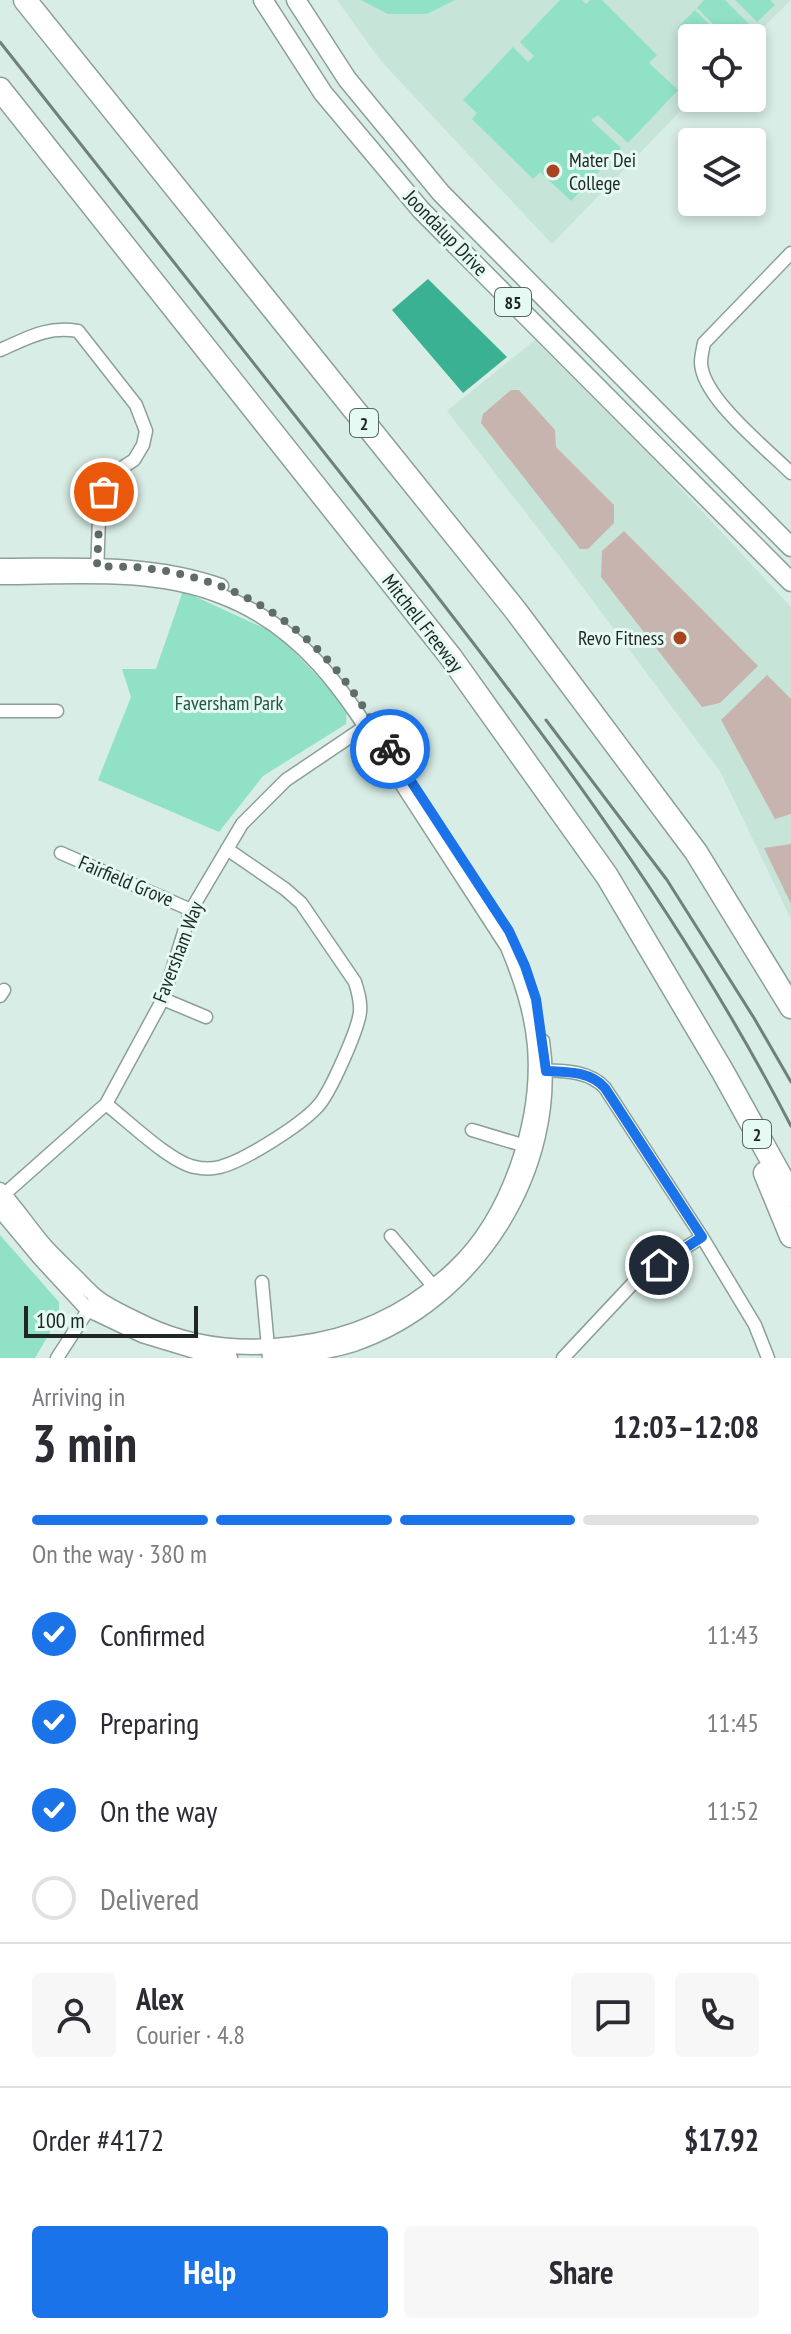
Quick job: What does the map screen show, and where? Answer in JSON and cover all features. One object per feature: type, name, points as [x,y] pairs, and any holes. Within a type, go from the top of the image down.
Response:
[{"type":"highway","name":"2","points":[[25,0],[525,624],[696,852],[791,1007]]},
{"type":"highway","name":"Mitchell Freeway","points":[[0,89],[450,656],[607,876],[723,1072],[791,1195]]},
{"type":"highway","points":[[723,1072],[791,1236]]},
{"type":"main road","name":"Joondalup Drive","points":[[263,0],[323,93],[421,210],[791,582]]},
{"type":"main road","name":"Joondalup Drive","points":[[296,0],[347,79],[441,193],[791,547]]},
{"type":"main road","points":[[668,422],[681,449],[680,470]]},
{"type":"street","points":[[790,471],[720,403],[705,380],[701,362],[704,343],[791,253]]},
{"type":"street","points":[[0,350],[44,331],[61,328],[78,331],[136,405],[146,431],[143,445],[134,460],[117,471],[104,492],[100,505],[97,571]]},
{"type":"street","points":[[0,566],[97,571]]},
{"type":"street","points":[[0,577],[152,569],[194,577],[231,589],[261,604],[323,655],[509,931],[536,999],[542,1113],[515,1200],[478,1257],[391,1327],[354,1344],[317,1353],[271,1354],[204,1343],[92,1304],[1,1194]]},
{"type":"street","points":[[0,711],[57,711]]},
{"type":"street","name":"Faversham Way","points":[[1,1194],[106,1104],[163,999],[191,910],[242,824],[286,780],[369,724]]},
{"type":"street","points":[[106,1104],[179,1162],[206,1168],[220,1167],[244,1157],[301,1121],[327,1094],[358,1019],[359,996],[355,982],[301,903],[227,849]]},
{"type":"street","name":"Fairfield Grove","points":[[61,853],[191,910]]},
{"type":"street","points":[[163,999],[206,1017]]},
{"type":"street","points":[[541,1070],[585,1074],[598,1079],[702,1237],[755,1325],[768,1358]]},
{"type":"street","points":[[472,1130],[530,1147]]},
{"type":"street","points":[[0,1210],[40,1258],[92,1304],[142,1335],[230,1358]]},
{"type":"street","points":[[391,1236],[437,1291]]},
{"type":"street","points":[[563,1358],[637,1279],[702,1237]]},
{"type":"street","points":[[262,1282],[271,1354]]},
{"type":"street","points":[[57,1358],[92,1304]]},
{"type":"shaded area","name":"Mater Dei College","points":[[337,0],[791,0],[766,24],[678,24],[679,112],[552,244],[381,61]]},
{"type":"shaded area","points":[[428,279],[507,357],[463,393],[392,310]]},
{"type":"shaded area","points":[[535,340],[661,467],[791,607],[791,919],[721,773],[447,411]]},
{"type":"green space","points":[[361,0],[455,0],[427,14],[388,14]]},
{"type":"green space","points":[[560,0],[582,0],[586,4],[590,0],[602,0],[657,55],[649,63],[678,90],[628,143],[598,115],[591,120],[621,148],[571,201],[540,172],[533,179],[472,119],[477,113],[463,100],[513,47],[528,62],[534,56],[520,42]]},
{"type":"green space","points":[[704,0],[725,0],[749,24],[713,24],[697,8]]},
{"type":"green space","points":[[735,0],[770,0],[775,5],[757,22]]},
{"type":"green space","points":[[695,10],[709,24],[681,24]]},
{"type":"green space","name":"Faversham Park","points":[[183,591],[277,634],[347,707],[346,724],[263,776],[219,832],[98,780],[131,697],[122,669],[156,669]]},
{"type":"green space","points":[[0,1235],[59,1302],[59,1317],[35,1358],[0,1358]]},
{"type":"building","points":[[511,390],[519,390],[555,430],[556,447],[614,505],[614,523],[588,549],[580,549],[481,423],[483,414]]},
{"type":"building","points":[[624,531],[758,666],[720,703],[702,707],[601,577],[602,551]]},
{"type":"building","points":[[767,675],[791,699],[791,814],[775,819],[721,720]]},
{"type":"building","points":[[791,844],[791,904],[764,848]]},
{"type":"railway","points":[[0,42],[540,731],[698,963],[791,1126]]},
{"type":"railway","points":[[546,720],[667,880],[791,1082]]},
{"type":"way so far","points":[[104,492],[100,505],[97,566],[152,569],[194,577],[231,589],[261,604],[323,655],[390,749]]},
{"type":"place","name":"Mater Dei College","points":[[553,171]]},
{"type":"place","name":"Revo Fitness","points":[[680,638]]},
{"type":"route","points":[[390,749],[509,931],[536,999],[546,1071],[585,1074],[598,1079],[702,1237],[659,1265]]}]
